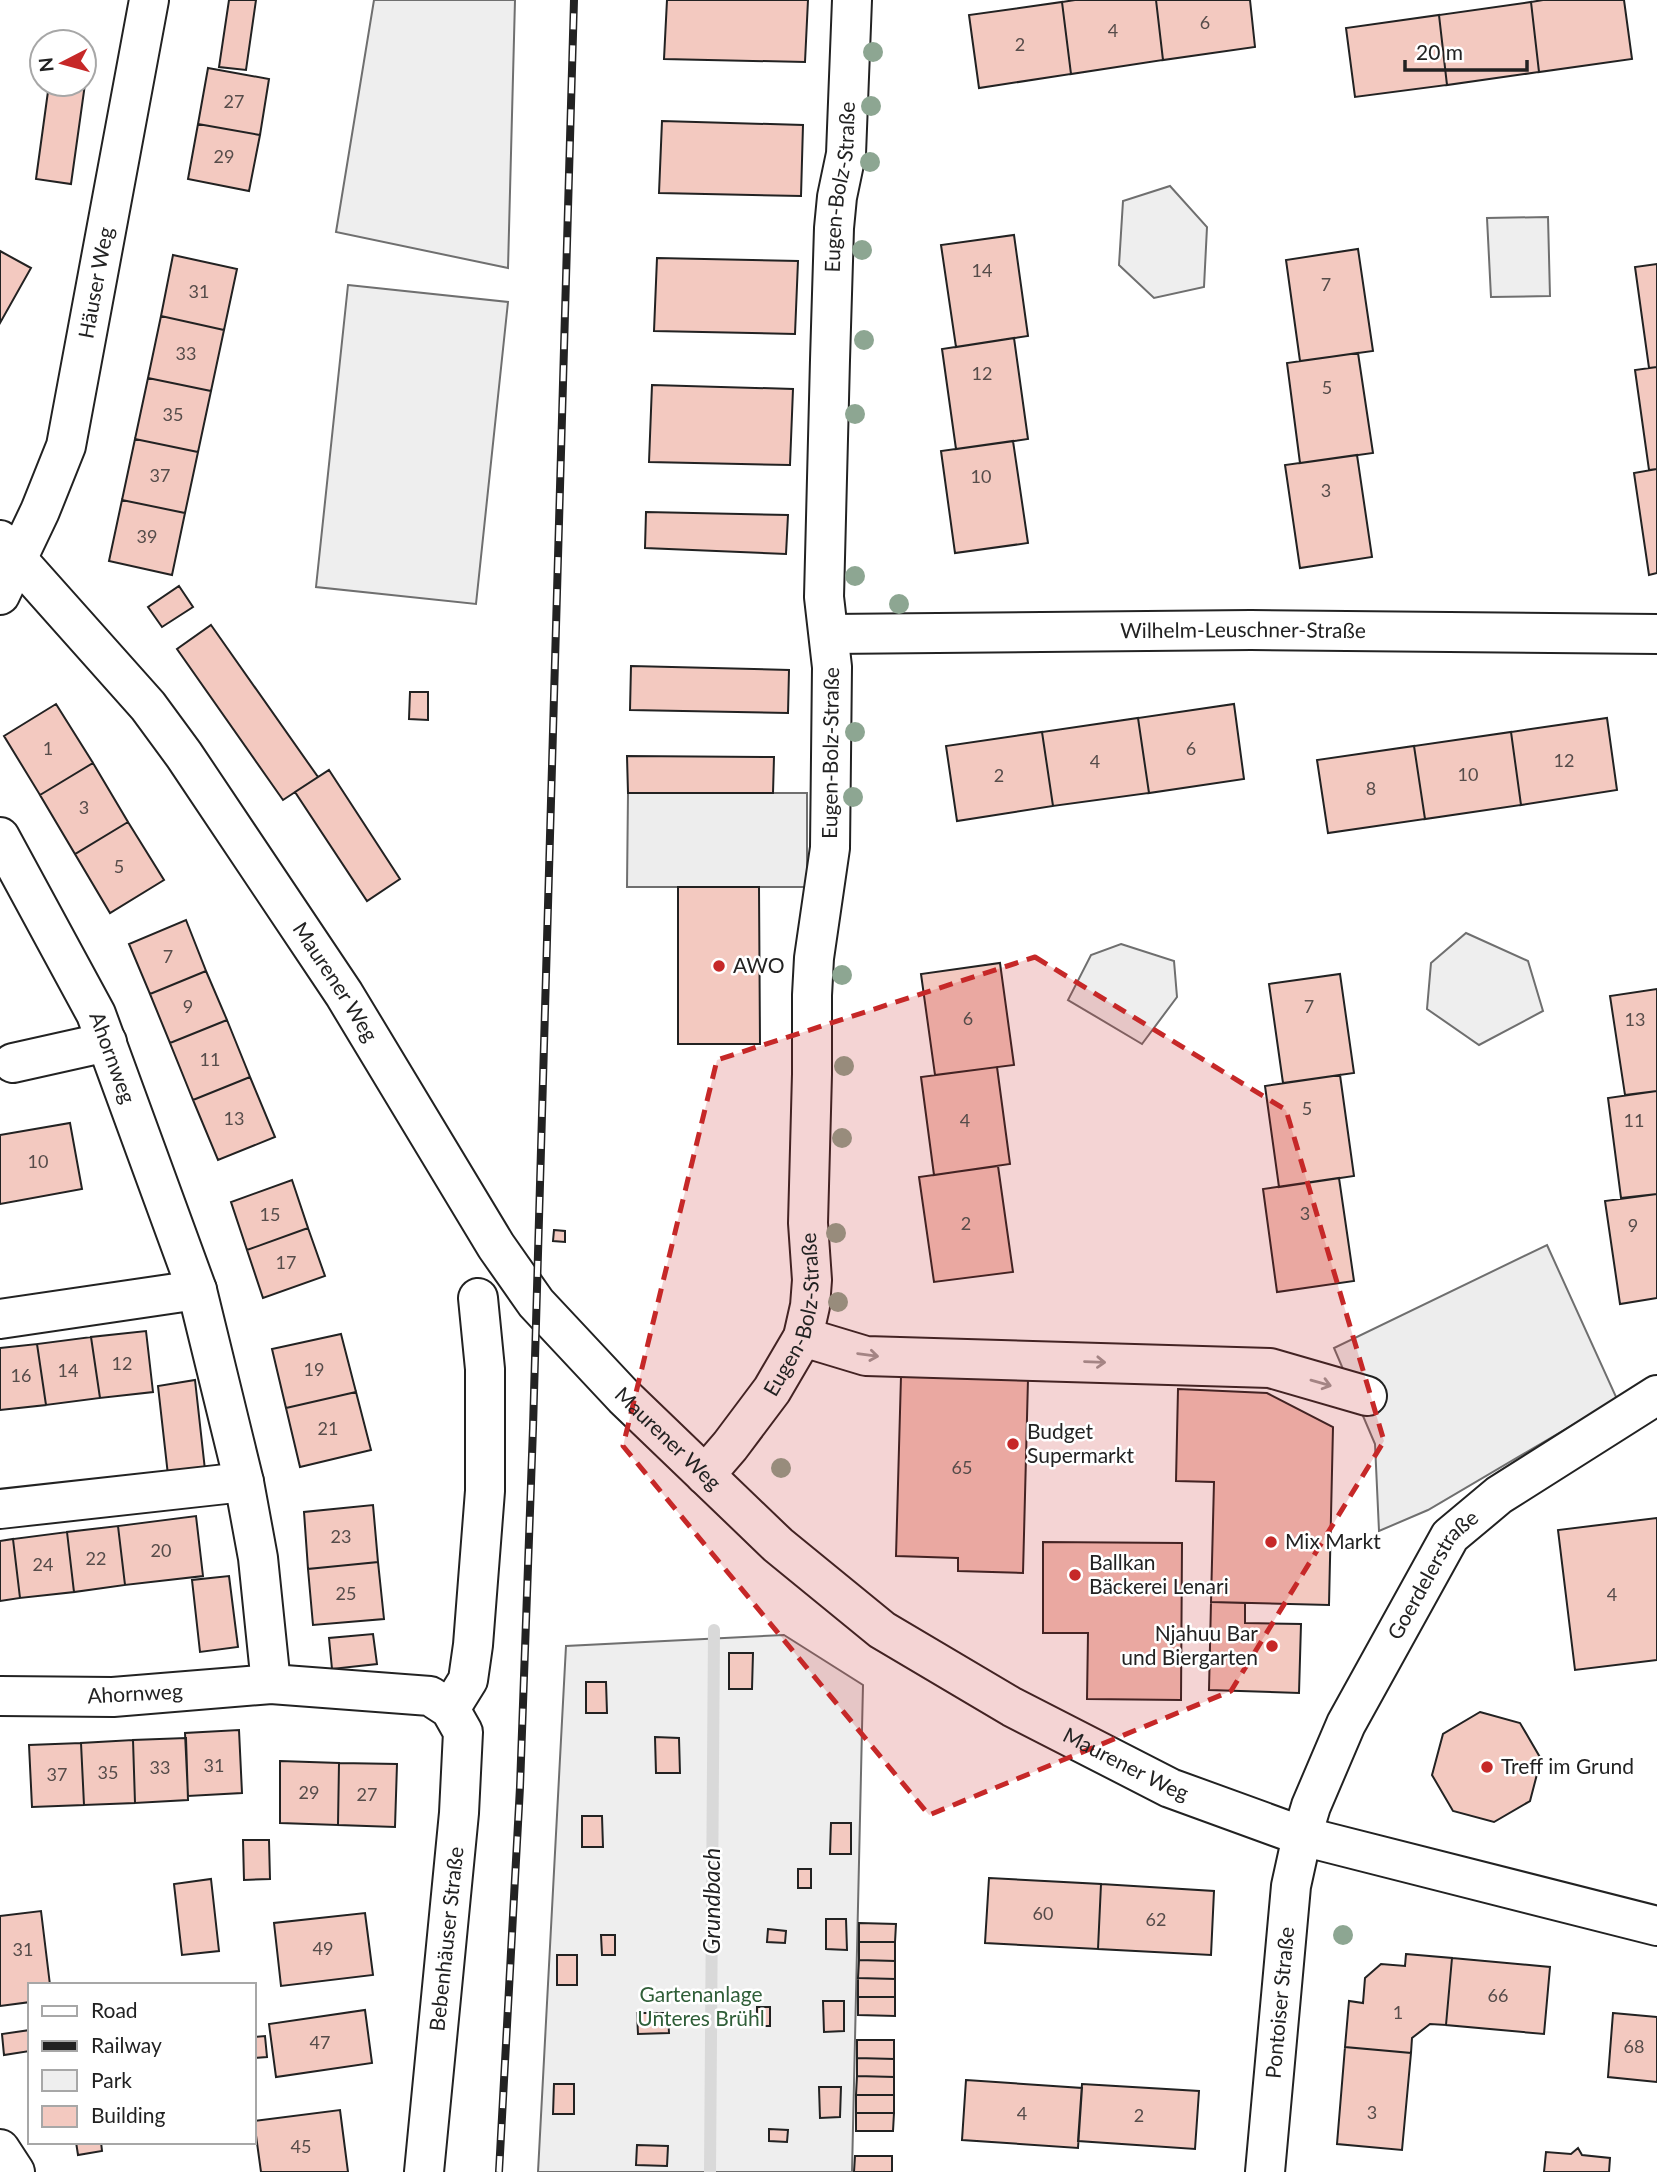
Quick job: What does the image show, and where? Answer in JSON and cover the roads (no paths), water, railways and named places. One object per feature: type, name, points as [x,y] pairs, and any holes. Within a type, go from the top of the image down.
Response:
[{"type":"street","name":"Häuser Weg","points":[[9,550],[66,446],[149,0]]},
{"type":"street","name":"Eugen-Bolz-Straße","points":[[705,1475],[772,1390],[803,1337],[810,1306],[808,1223],[811,995],[830,848],[832,667],[824,597],[834,228],[846,155],[852,0]]},
{"type":"street","points":[[0,596],[9,550]]},
{"type":"street","name":"Maurener Weg","points":[[9,550],[148,706],[184,755],[344,995],[496,1246],[536,1303],[624,1397],[778,1545],[883,1630],[1012,1707],[1170,1788],[1302,1836],[1657,1926]]},
{"type":"street","name":"Wilhelm-Leuschner-Straße","points":[[830,634],[1251,630],[1657,635]]},
{"type":"street","name":"Ahornweg","points":[[0,837],[96,1014],[197,1290],[244,1482],[258,1558],[271,1685]]},
{"type":"street","points":[[13,1063],[107,1042]]},
{"type":"street","points":[[0,1319],[197,1290]]},
{"type":"street","points":[[450,1709],[468,1679],[485,1492],[485,1369],[478,1298]]},
{"type":"street","points":[[803,1337],[866,1356],[1270,1368],[1367,1396]]},
{"type":"street","name":"Goerdelerstraße","points":[[1302,1836],[1311,1807],[1346,1724],[1450,1536],[1499,1495],[1657,1395]]},
{"type":"street","points":[[0,1509],[244,1482]]},
{"type":"street","name":"Ahornweg","points":[[0,1696],[113,1698],[271,1685],[430,1696],[450,1709]]},
{"type":"street","name":"Bebenhäuser Straße","points":[[424,2172],[459,1813],[463,1732],[450,1709]]},
{"type":"street","name":"Pontoiser Straße","points":[[1265,2172],[1291,1886],[1302,1836]]},
{"type":"street","points":[[0,2149],[15,2172]]},
{"type":"waterway","name":"Grundbach","points":[[710,2172],[714,1630]]},
{"type":"railway","points":[[499,2172],[520,1787],[533,1428],[574,0]]},
{"type":"place","name":"AWO","points":[[719,966]]},
{"type":"place","name":"Budget Supermarkt","points":[[1013,1444]]},
{"type":"place","name":"Mix Markt","points":[[1271,1542]]},
{"type":"place","name":"Ballkan Bäckerei Lenari","points":[[1075,1575]]},
{"type":"place","name":"Njahuu Bar und Biergarten","points":[[1272,1646]]},
{"type":"place","name":"Treff im Grund","points":[[1487,1767]]},
{"type":"park label","name":"Gartenanlage Unteres Brühl","points":[[701,2007]]}]
